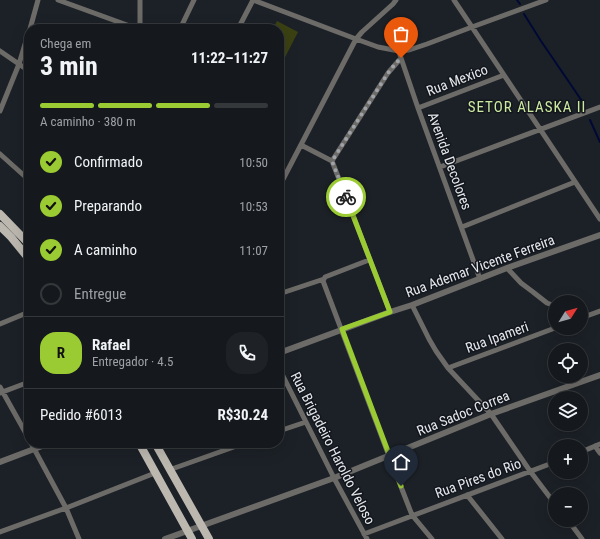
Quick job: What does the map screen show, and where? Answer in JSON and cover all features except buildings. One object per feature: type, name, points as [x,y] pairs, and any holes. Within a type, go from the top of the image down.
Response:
[{"type":"main road","points":[[0,214],[24,239]]},
{"type":"main road","points":[[0,226],[24,253]]},
{"type":"main road","points":[[142,448],[192,539]]},
{"type":"main road","points":[[158,448],[209,539]]},
{"type":"street","points":[[31,24],[38,0]]},
{"type":"street","points":[[58,0],[125,24]]},
{"type":"street","points":[[139,24],[140,0]]},
{"type":"street","points":[[182,24],[194,0]]},
{"type":"street","points":[[241,24],[253,0],[356,39],[399,51],[409,50],[427,44],[546,0]]},
{"type":"street","points":[[284,177],[356,39],[396,0]]},
{"type":"street","points":[[454,0],[600,219]]},
{"type":"street","points":[[0,111],[19,64],[24,47]]},
{"type":"street","points":[[0,51],[24,68]]},
{"type":"street","name":"Avenida Decolores","points":[[399,51],[480,279]]},
{"type":"street","points":[[332,161],[388,73],[401,58]]},
{"type":"street","name":"Rua Mexico","points":[[418,108],[504,75]]},
{"type":"street","points":[[440,167],[600,107]]},
{"type":"street","points":[[301,145],[332,161],[390,312]]},
{"type":"street","points":[[0,154],[24,176]]},
{"type":"street","points":[[462,227],[575,182]]},
{"type":"street","name":"Rua Ademar Vicente Ferreira","points":[[284,351],[600,235]]},
{"type":"street","points":[[284,292],[369,260]]},
{"type":"street","points":[[507,268],[521,284],[548,303]]},
{"type":"street","points":[[324,278],[412,515],[432,539]]},
{"type":"street","points":[[412,305],[429,340],[448,368],[491,414],[548,495]]},
{"type":"street","points":[[588,315],[600,311]]},
{"type":"street","points":[[0,324],[24,314]]},
{"type":"street","name":"Rua Ipameri","points":[[448,368],[548,331]]},
{"type":"street","name":"Rua Sadoc Correa","points":[[165,539],[334,478],[491,414],[600,375]]},
{"type":"street","name":"Rua Brigadeiro Haroldo Veloso","points":[[284,378],[365,536]]},
{"type":"street","points":[[1,393],[24,384]]},
{"type":"street","points":[[0,387],[1,393],[24,431]]},
{"type":"street","points":[[284,429],[306,422]]},
{"type":"street","points":[[588,449],[598,445],[600,453]]},
{"type":"street","points":[[169,470],[232,448]]},
{"type":"street","points":[[0,462],[35,449],[66,508],[79,539]]},
{"type":"street","name":"Rua Pires do Rio","points":[[365,536],[412,515],[548,465]]},
{"type":"street","points":[[0,532],[155,473]]},
{"type":"street","points":[[467,495],[502,539]]},
{"type":"street","points":[[573,527],[582,539]]},
{"type":"green space","points":[[277,21],[283,24],[276,24]]},
{"type":"green space","points":[[284,25],[298,32],[284,59]]},
{"type":"waterway","points":[[517,0],[520,4]]},
{"type":"waterway","points":[[524,14],[584,104]]},
{"type":"waterway","points":[[590,120],[600,142]]},
{"type":"way so far","points":[[346,197],[332,161],[388,73],[401,58]]},
{"type":"district","name":"SETOR ALASKA II","points":[[527,107]]},
{"type":"route","points":[[346,197],[390,312],[342,329],[401,486]]}]
